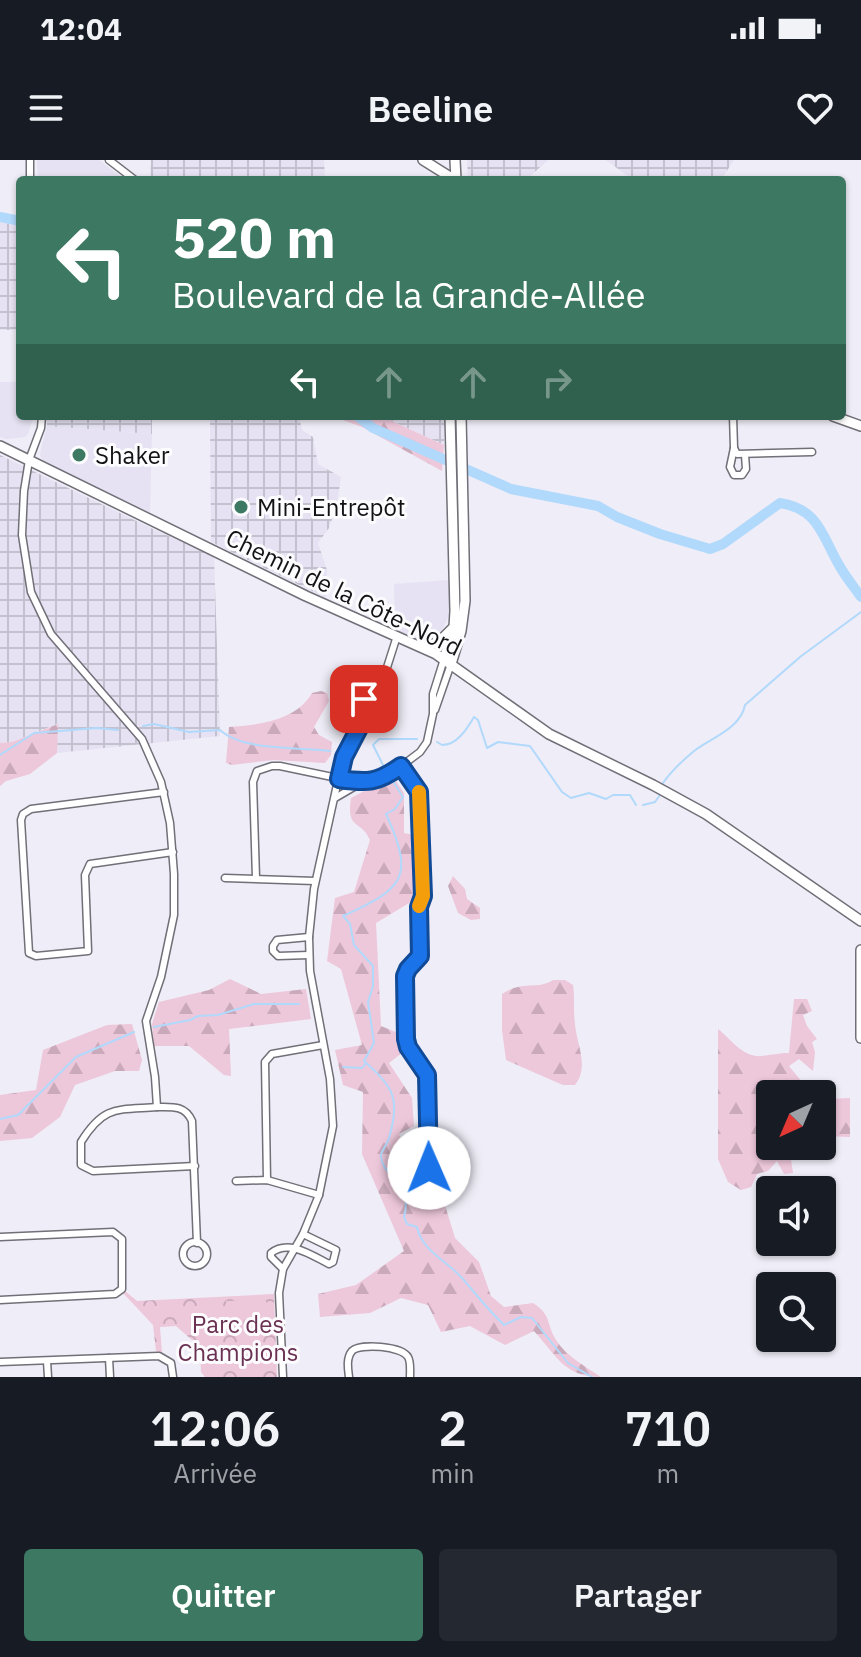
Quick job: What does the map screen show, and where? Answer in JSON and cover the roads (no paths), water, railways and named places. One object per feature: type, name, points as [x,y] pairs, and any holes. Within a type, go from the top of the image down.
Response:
[{"type":"street","points":[[109,160],[130,176]]},
{"type":"street","points":[[423,160],[448,176]]},
{"type":"street","points":[[42,420],[29,460],[24,491],[22,535],[28,583],[51,634],[142,739],[164,792],[173,852],[172,931],[161,978],[146,1021],[157,1107]]},
{"type":"street","points":[[335,798],[401,766],[424,747],[430,734],[433,694],[448,662],[464,612],[457,465],[451,420]]},
{"type":"street","points":[[448,662],[454,627],[461,420]]},
{"type":"street","points":[[733,420],[734,448],[730,467],[734,475],[744,472],[745,455]]},
{"type":"street","name":"Chemin de la Côte-Nord","points":[[0,446],[280,584],[418,645],[448,662],[543,731],[706,814],[861,921]]},
{"type":"street","points":[[734,448],[737,454],[745,455],[812,452]]},
{"type":"street","points":[[418,645],[437,644],[454,627]]},
{"type":"street","points":[[283,1377],[279,1293],[283,1269],[303,1234],[319,1195],[333,1126],[330,1079],[309,955],[315,881],[344,757],[369,709],[368,702],[382,683],[397,636]]},
{"type":"street","points":[[360,724],[354,698],[357,696],[368,702]]},
{"type":"street","points":[[256,878],[253,782],[257,771],[280,766],[361,783]]},
{"type":"street","points":[[401,766],[419,795],[423,896],[419,907],[421,952],[406,972],[405,1002],[406,1043],[427,1075],[429,1168],[426,1173],[422,1170]]},
{"type":"street","points":[[164,792],[31,809],[23,814],[29,953],[36,956],[88,951],[85,875],[90,864],[173,852]]},
{"type":"street","points":[[225,878],[315,881]]},
{"type":"street","points":[[309,937],[277,940],[273,946],[278,956],[309,955]]},
{"type":"street","points":[[861,950],[861,1038]]},
{"type":"street","points":[[267,1180],[265,1062],[272,1054],[323,1045]]},
{"type":"street","points":[[195,1166],[93,1171],[81,1165],[81,1142],[104,1114],[113,1110],[177,1107],[188,1114],[193,1127],[195,1166],[197,1243]]},
{"type":"street","points":[[236,1181],[267,1180],[319,1195]]},
{"type":"street","points":[[0,1237],[113,1232],[122,1239],[122,1289],[115,1294],[0,1300]]},
{"type":"street","points":[[283,1269],[272,1260],[271,1253],[277,1248],[295,1247],[329,1264],[336,1257],[336,1250],[303,1234]]},
{"type":"street","points":[[349,1377],[348,1359],[351,1352],[358,1348],[396,1348],[409,1358],[410,1377]]},
{"type":"street","points":[[0,1362],[159,1356],[171,1363],[173,1377]]},
{"type":"street","points":[[109,1358],[110,1377]]},
{"type":"street","points":[[47,1361],[48,1377]]},
{"type":"waterway","points":[[0,217],[16,220]]},
{"type":"waterway","points":[[362,420],[373,428],[511,489],[598,506],[660,534],[710,549],[723,544],[780,503],[793,506],[818,525],[841,569],[861,597]]},
{"type":"waterway","points":[[663,783],[694,751],[732,726],[745,705],[800,657],[861,612]]},
{"type":"waterway","points":[[437,742],[442,745],[457,739],[474,717],[478,720],[487,748],[498,742],[530,746],[562,792],[571,798],[589,793],[606,799],[613,795],[630,795],[636,805]]},
{"type":"waterway","points":[[143,726],[154,724],[189,732],[220,730],[230,737],[256,745],[330,751]]},
{"type":"waterway","points":[[0,755],[34,733],[97,728],[118,730]]},
{"type":"waterway","points":[[383,765],[373,745],[379,739],[417,739]]},
{"type":"waterway","points":[[394,783],[403,797],[395,809],[386,814],[400,854],[398,879],[379,898],[343,916],[350,924],[354,945],[373,966],[373,986],[368,1002],[374,1043],[364,1061],[388,1086],[394,1103],[393,1124],[381,1155],[382,1162],[401,1188],[407,1224],[417,1227],[429,1249],[462,1278],[504,1325],[521,1317],[532,1318],[568,1363],[592,1377]]},
{"type":"waterway","points":[[643,805],[655,802],[660,795]]},
{"type":"waterway","points":[[154,1027],[198,1016],[218,1015],[254,1004],[299,1004]]},
{"type":"waterway","points":[[0,1119],[18,1115],[76,1057],[134,1032]]},
{"type":"waterway","points":[[343,1067],[362,1068],[366,1063]]},
{"type":"place","name":"Shaker","points":[[79,455]]},
{"type":"place","name":"Mini-Entrepôt","points":[[241,507]]},
{"type":"park label","name":"Parc des Champions","points":[[238,1338]]}]
